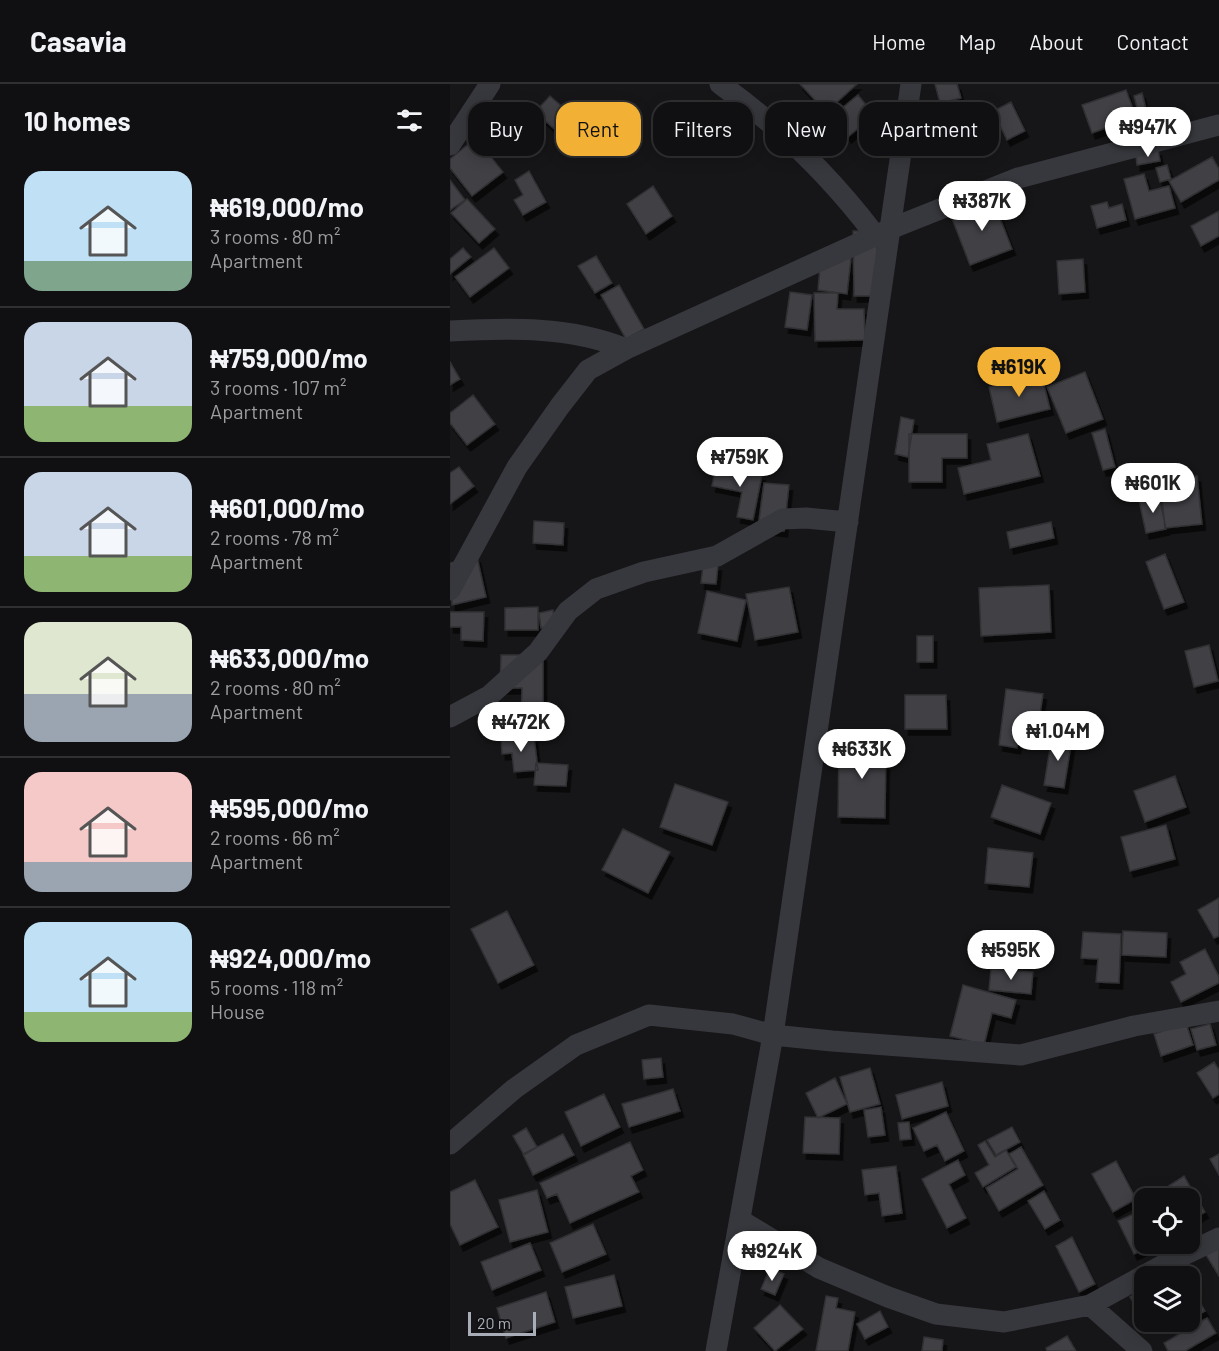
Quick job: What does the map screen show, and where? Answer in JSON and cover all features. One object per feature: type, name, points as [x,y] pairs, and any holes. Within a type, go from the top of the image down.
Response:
[{"type":"street","points":[[450,145],[490,84]]},
{"type":"street","points":[[720,84],[749,105],[818,167],[883,232]]},
{"type":"street","points":[[716,1351],[773,1035],[848,522],[883,232],[911,84]]},
{"type":"street","points":[[450,590],[517,467],[588,370],[626,349],[883,232],[1018,178],[1219,125]]},
{"type":"street","points":[[450,331],[501,328],[556,332],[610,342],[626,349]]},
{"type":"street","points":[[450,717],[489,696],[538,652],[568,611],[596,589],[644,572],[717,556],[783,519],[848,522]]},
{"type":"street","points":[[454,1136],[514,1089],[576,1045],[649,1015],[733,1024],[773,1035],[954,1052],[1021,1055],[1134,1026],[1219,1011]]},
{"type":"street","points":[[740,1220],[819,1268],[936,1314],[1004,1322],[1090,1305],[1165,1264],[1219,1239]]},
{"type":"street","points":[[1090,1305],[1142,1351]]},
{"type":"building","points":[[800,84],[857,84],[837,102],[817,102]]},
{"type":"building","points":[[935,84],[957,84],[961,98],[940,102]]},
{"type":"building","points":[[1126,90],[1136,117],[1092,133],[1082,105]]},
{"type":"building","points":[[1142,93],[1147,113],[1139,115],[1134,96]]},
{"type":"building","points":[[858,95],[864,102],[859,102],[859,128],[848,137],[847,136],[847,104]]},
{"type":"building","points":[[550,96],[557,102],[556,130],[544,120],[544,102]]},
{"type":"building","points":[[1011,102],[1025,131],[1007,140],[999,123],[999,108]]},
{"type":"building","points":[[468,144],[468,156],[490,156],[503,172],[472,196],[450,168],[450,159]]},
{"type":"building","points":[[1158,150],[1160,161],[1137,165],[1136,155]]},
{"type":"building","points":[[1212,157],[1219,169],[1219,180],[1181,202],[1169,181]]},
{"type":"building","points":[[1167,165],[1171,179],[1160,182],[1156,168]]},
{"type":"building","points":[[529,171],[546,202],[523,215],[514,200],[523,195],[515,180]]},
{"type":"building","points":[[1144,174],[1149,191],[1169,186],[1175,208],[1135,219],[1124,179]]},
{"type":"building","points":[[450,180],[465,200],[450,210]]},
{"type":"building","points":[[653,186],[672,216],[646,234],[627,204]]},
{"type":"building","points":[[467,199],[495,229],[479,243],[451,213]]},
{"type":"building","points":[[993,200],[1012,249],[970,265],[951,216]]},
{"type":"building","points":[[1107,202],[1109,208],[1122,204],[1126,220],[1097,228],[1091,206]]},
{"type":"building","points":[[1219,211],[1219,236],[1201,246],[1191,226]]},
{"type":"building","points":[[853,231],[877,231],[877,296],[854,296]]},
{"type":"building","points":[[463,248],[471,257],[450,274],[450,259]]},
{"type":"building","points":[[494,248],[509,268],[470,297],[455,277]]},
{"type":"building","points":[[821,255],[851,258],[847,294],[818,290]]},
{"type":"building","points":[[596,256],[612,283],[595,293],[578,266]]},
{"type":"building","points":[[1083,259],[1085,292],[1059,294],[1057,261]]},
{"type":"building","points":[[619,285],[644,329],[626,339],[601,295]]},
{"type":"building","points":[[790,292],[812,295],[807,330],[785,327]]},
{"type":"building","points":[[814,293],[838,293],[837,309],[864,309],[865,340],[815,341]]},
{"type":"building","points":[[450,362],[460,379],[450,385]]},
{"type":"building","points":[[1085,372],[1103,419],[1066,433],[1047,387]]},
{"type":"building","points":[[1041,373],[1050,409],[997,422],[989,387]]},
{"type":"building","points":[[473,395],[495,424],[467,445],[450,423],[450,413]]},
{"type":"building","points":[[901,417],[914,420],[908,457],[895,454]]},
{"type":"building","points":[[1105,429],[1115,467],[1103,470],[1092,433]]},
{"type":"building","points":[[909,434],[967,434],[967,458],[942,458],[942,482],[909,482]]},
{"type":"building","points":[[1028,434],[1040,476],[964,494],[958,468],[991,460],[987,444]]},
{"type":"building","points":[[716,466],[762,475],[753,520],[737,517],[742,492],[712,486]]},
{"type":"building","points":[[459,467],[474,486],[450,504],[450,473]]},
{"type":"building","points":[[1197,476],[1202,524],[1165,528],[1160,480]]},
{"type":"building","points":[[764,483],[789,485],[784,531],[758,528]]},
{"type":"building","points":[[1159,495],[1166,529],[1146,533],[1139,500]]},
{"type":"building","points":[[534,521],[564,523],[563,545],[533,543]]},
{"type":"building","points":[[1051,522],[1054,538],[1010,548],[1007,532]]},
{"type":"building","points":[[1165,554],[1184,602],[1164,609],[1146,562]]},
{"type":"building","points":[[477,557],[486,597],[452,605],[450,563]]},
{"type":"building","points":[[703,565],[718,565],[716,584],[701,583]]},
{"type":"building","points":[[1049,585],[1051,632],[981,636],[979,588]]},
{"type":"building","points":[[789,587],[798,632],[755,640],[746,594]]},
{"type":"building","points":[[707,591],[746,600],[737,641],[698,633]]},
{"type":"building","points":[[538,607],[538,630],[505,630],[505,608]]},
{"type":"building","points":[[553,610],[555,625],[541,628],[539,613]]},
{"type":"building","points":[[450,612],[484,612],[483,641],[461,640],[461,627],[450,627]]},
{"type":"building","points":[[917,636],[933,636],[933,662],[917,662]]},
{"type":"building","points":[[1209,645],[1218,681],[1194,687],[1185,651]]},
{"type":"building","points":[[501,655],[543,655],[543,720],[521,720],[522,688],[500,688]]},
{"type":"building","points":[[1006,689],[1043,694],[1037,735],[1019,733],[1017,748],[999,745]]},
{"type":"building","points":[[905,695],[946,695],[947,729],[905,729]]},
{"type":"building","points":[[1052,736],[1072,739],[1064,788],[1044,785]]},
{"type":"building","points":[[534,737],[538,770],[514,772],[512,753],[502,754],[501,739]]},
{"type":"building","points":[[839,742],[886,743],[885,818],[838,817]]},
{"type":"building","points":[[536,763],[568,765],[566,786],[534,785]]},
{"type":"building","points":[[1175,776],[1186,807],[1145,822],[1134,791]]},
{"type":"building","points":[[675,784],[728,802],[712,845],[660,827]]},
{"type":"building","points":[[1002,785],[1051,803],[1040,834],[991,817]]},
{"type":"building","points":[[1166,825],[1175,859],[1130,871],[1121,837]]},
{"type":"building","points":[[623,829],[670,852],[648,893],[602,870]]},
{"type":"building","points":[[988,848],[1033,853],[1029,887],[985,883]]},
{"type":"building","points":[[1219,898],[1219,936],[1214,938],[1198,910]]},
{"type":"building","points":[[507,911],[534,965],[498,983],[471,929]]},
{"type":"building","points":[[1123,931],[1167,933],[1166,957],[1122,955]]},
{"type":"building","points":[[1083,932],[1121,934],[1119,983],[1096,982],[1098,959],[1081,958]]},
{"type":"building","points":[[1205,949],[1219,977],[1219,983],[1181,1002],[1171,982],[1186,974],[1180,962]]},
{"type":"building","points":[[991,969],[1033,972],[1031,994],[989,990]]},
{"type":"building","points":[[963,985],[1016,1000],[1011,1018],[992,1013],[984,1045],[950,1036]]},
{"type":"building","points":[[1186,1023],[1193,1045],[1161,1056],[1154,1034]]},
{"type":"building","points":[[1210,1024],[1216,1045],[1197,1050],[1191,1029]]},
{"type":"building","points":[[661,1058],[663,1077],[644,1079],[642,1060]]},
{"type":"building","points":[[1214,1062],[1219,1070],[1219,1094],[1213,1098],[1197,1073]]},
{"type":"building","points":[[870,1068],[880,1104],[850,1112],[840,1077]]},
{"type":"building","points":[[835,1078],[847,1104],[818,1118],[806,1093]]},
{"type":"building","points":[[942,1082],[948,1106],[902,1119],[896,1095]]},
{"type":"building","points":[[673,1089],[680,1111],[629,1127],[622,1104]]},
{"type":"building","points":[[604,1094],[620,1127],[581,1146],[565,1112]]},
{"type":"building","points":[[881,1107],[885,1135],[868,1137],[864,1110]]},
{"type":"building","points":[[946,1112],[964,1151],[945,1161],[937,1145],[924,1151],[913,1128]]},
{"type":"building","points":[[805,1117],[840,1118],[839,1154],[803,1153]]},
{"type":"building","points":[[909,1122],[911,1139],[900,1140],[898,1123]]},
{"type":"building","points":[[1012,1127],[1020,1142],[996,1155],[987,1140]]},
{"type":"building","points":[[526,1128],[537,1147],[524,1155],[513,1136]]},
{"type":"building","points":[[563,1134],[574,1155],[533,1175],[523,1154]]},
{"type":"building","points":[[985,1141],[995,1157],[1006,1150],[1016,1167],[983,1187],[975,1173],[989,1165],[978,1145]]},
{"type":"building","points":[[630,1142],[643,1170],[631,1176],[639,1192],[570,1223],[557,1194],[547,1198],[540,1183]]},
{"type":"building","points":[[1021,1147],[1043,1185],[999,1211],[986,1188],[1018,1169],[1009,1154]]},
{"type":"building","points":[[1219,1154],[1219,1175],[1210,1159]]},
{"type":"building","points":[[958,1160],[965,1175],[949,1184],[966,1218],[947,1228],[922,1179]]},
{"type":"building","points":[[1116,1161],[1134,1195],[1134,1200],[1113,1212],[1092,1174]]},
{"type":"building","points":[[896,1166],[902,1213],[882,1216],[879,1193],[865,1195],[862,1170]]},
{"type":"building","points":[[1184,1176],[1191,1188],[1168,1188]]},
{"type":"building","points":[[475,1180],[498,1227],[460,1245],[450,1224],[450,1192]]},
{"type":"building","points":[[537,1190],[548,1232],[510,1242],[499,1200]]},
{"type":"building","points":[[1044,1191],[1060,1220],[1045,1229],[1028,1201]]},
{"type":"building","points":[[1200,1203],[1205,1212],[1200,1215]]},
{"type":"building","points":[[1134,1214],[1134,1254],[1118,1221]]},
{"type":"building","points":[[593,1224],[606,1254],[562,1272],[550,1243]]},
{"type":"building","points":[[1072,1237],[1095,1284],[1079,1292],[1056,1246]]},
{"type":"building","points":[[530,1243],[541,1270],[492,1290],[481,1262]]},
{"type":"building","points":[[1219,1246],[1219,1276],[1206,1255]]},
{"type":"building","points":[[770,1268],[784,1274],[775,1295],[761,1289]]},
{"type":"building","points":[[614,1275],[622,1306],[573,1318],[565,1287]]},
{"type":"building","points":[[546,1292],[555,1322],[506,1338],[497,1308]]},
{"type":"building","points":[[826,1296],[838,1298],[836,1308],[855,1312],[848,1351],[816,1351]]},
{"type":"building","points":[[1200,1302],[1205,1311],[1200,1314]]},
{"type":"building","points":[[780,1305],[803,1329],[775,1351],[754,1328]]},
{"type":"building","points":[[880,1311],[888,1327],[865,1339],[857,1324]]},
{"type":"building","points":[[1207,1318],[1216,1333],[1185,1351],[1168,1351],[1164,1343],[1183,1332],[1200,1332],[1200,1322]]},
{"type":"building","points":[[1067,1336],[1076,1351],[1047,1351],[1046,1348]]},
{"type":"building","points":[[924,1337],[943,1340],[942,1351],[922,1351]]}]
